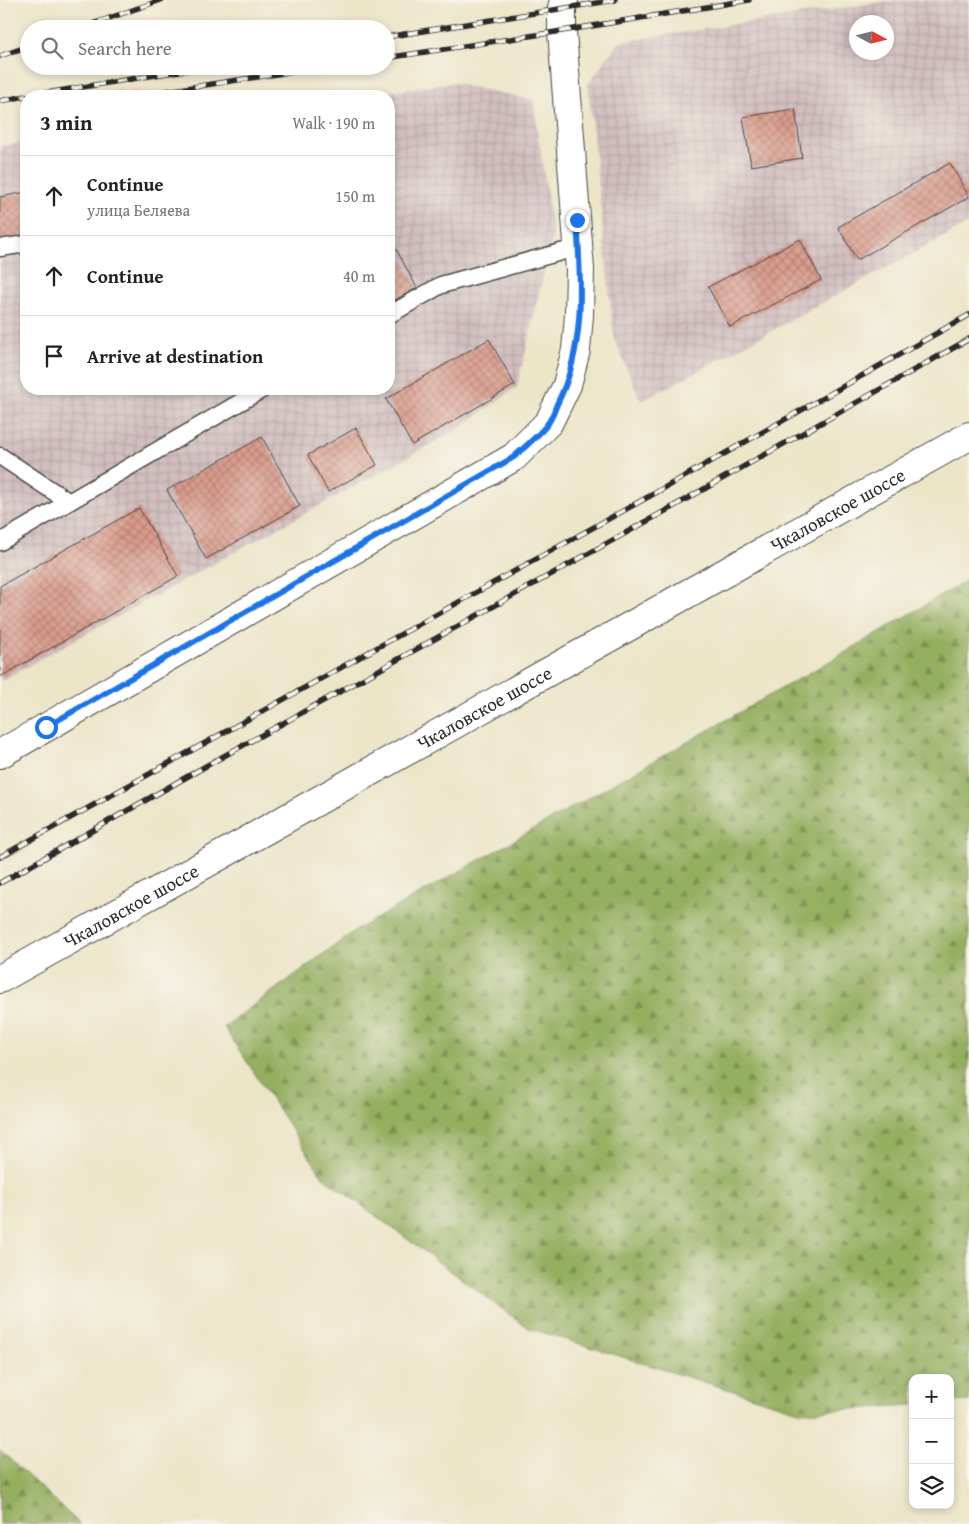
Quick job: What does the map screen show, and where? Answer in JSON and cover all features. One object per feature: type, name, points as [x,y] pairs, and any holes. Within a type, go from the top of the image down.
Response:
[{"type":"street","points":[[0,754],[514,457],[549,422],[567,385],[576,350],[579,315],[579,247],[562,31],[564,0]]},
{"type":"street","name":"Чкаловское шоссе","points":[[0,980],[969,436]]},
{"type":"lane","points":[[0,248],[20,245]]},
{"type":"lane","points":[[395,312],[441,285],[579,247]]},
{"type":"lane","points":[[0,542],[253,395]]},
{"type":"lane","points":[[0,456],[69,502]]},
{"type":"shaded area","points":[[895,0],[969,0],[969,223],[641,402],[614,338],[588,84],[619,42]]},
{"type":"shaded area","points":[[452,83],[533,100],[553,235],[517,387],[455,431],[0,681],[0,146],[20,144],[20,395],[395,395],[395,91]]},
{"type":"green space","points":[[969,579],[969,1401],[954,1402],[954,1374],[909,1374],[909,1405],[802,1412],[528,1328],[323,1177],[224,1027],[356,930],[839,656]]},
{"type":"green space","points":[[0,1450],[80,1524],[0,1524]]},
{"type":"building","points":[[795,109],[802,158],[751,166],[743,117]]},
{"type":"building","points":[[950,163],[969,197],[857,260],[838,227]]},
{"type":"building","points":[[20,193],[20,238],[0,241],[0,197]]},
{"type":"building","points":[[800,239],[821,280],[730,327],[708,287]]},
{"type":"building","points":[[395,247],[417,288],[395,300]]},
{"type":"building","points":[[489,339],[515,385],[412,445],[386,399]]},
{"type":"building","points":[[356,428],[377,465],[328,492],[308,455]]},
{"type":"building","points":[[262,437],[300,506],[206,559],[167,490]]},
{"type":"building","points":[[139,508],[178,576],[0,677],[0,586]]},
{"type":"railway","points":[[104,20],[161,0]]},
{"type":"railway","points":[[395,36],[615,0]]},
{"type":"railway","points":[[395,57],[749,0]]},
{"type":"railway","points":[[0,56],[20,49]]},
{"type":"railway","points":[[64,90],[155,75]]},
{"type":"railway","points":[[173,90],[271,75]]},
{"type":"railway","points":[[0,101],[20,97]]},
{"type":"railway","points":[[0,857],[657,492],[969,315]]},
{"type":"railway","points":[[0,883],[969,339]]},
{"type":"route","points":[[46,727],[514,457],[549,422],[567,385],[576,350],[579,315],[580,270],[577,220]]}]
